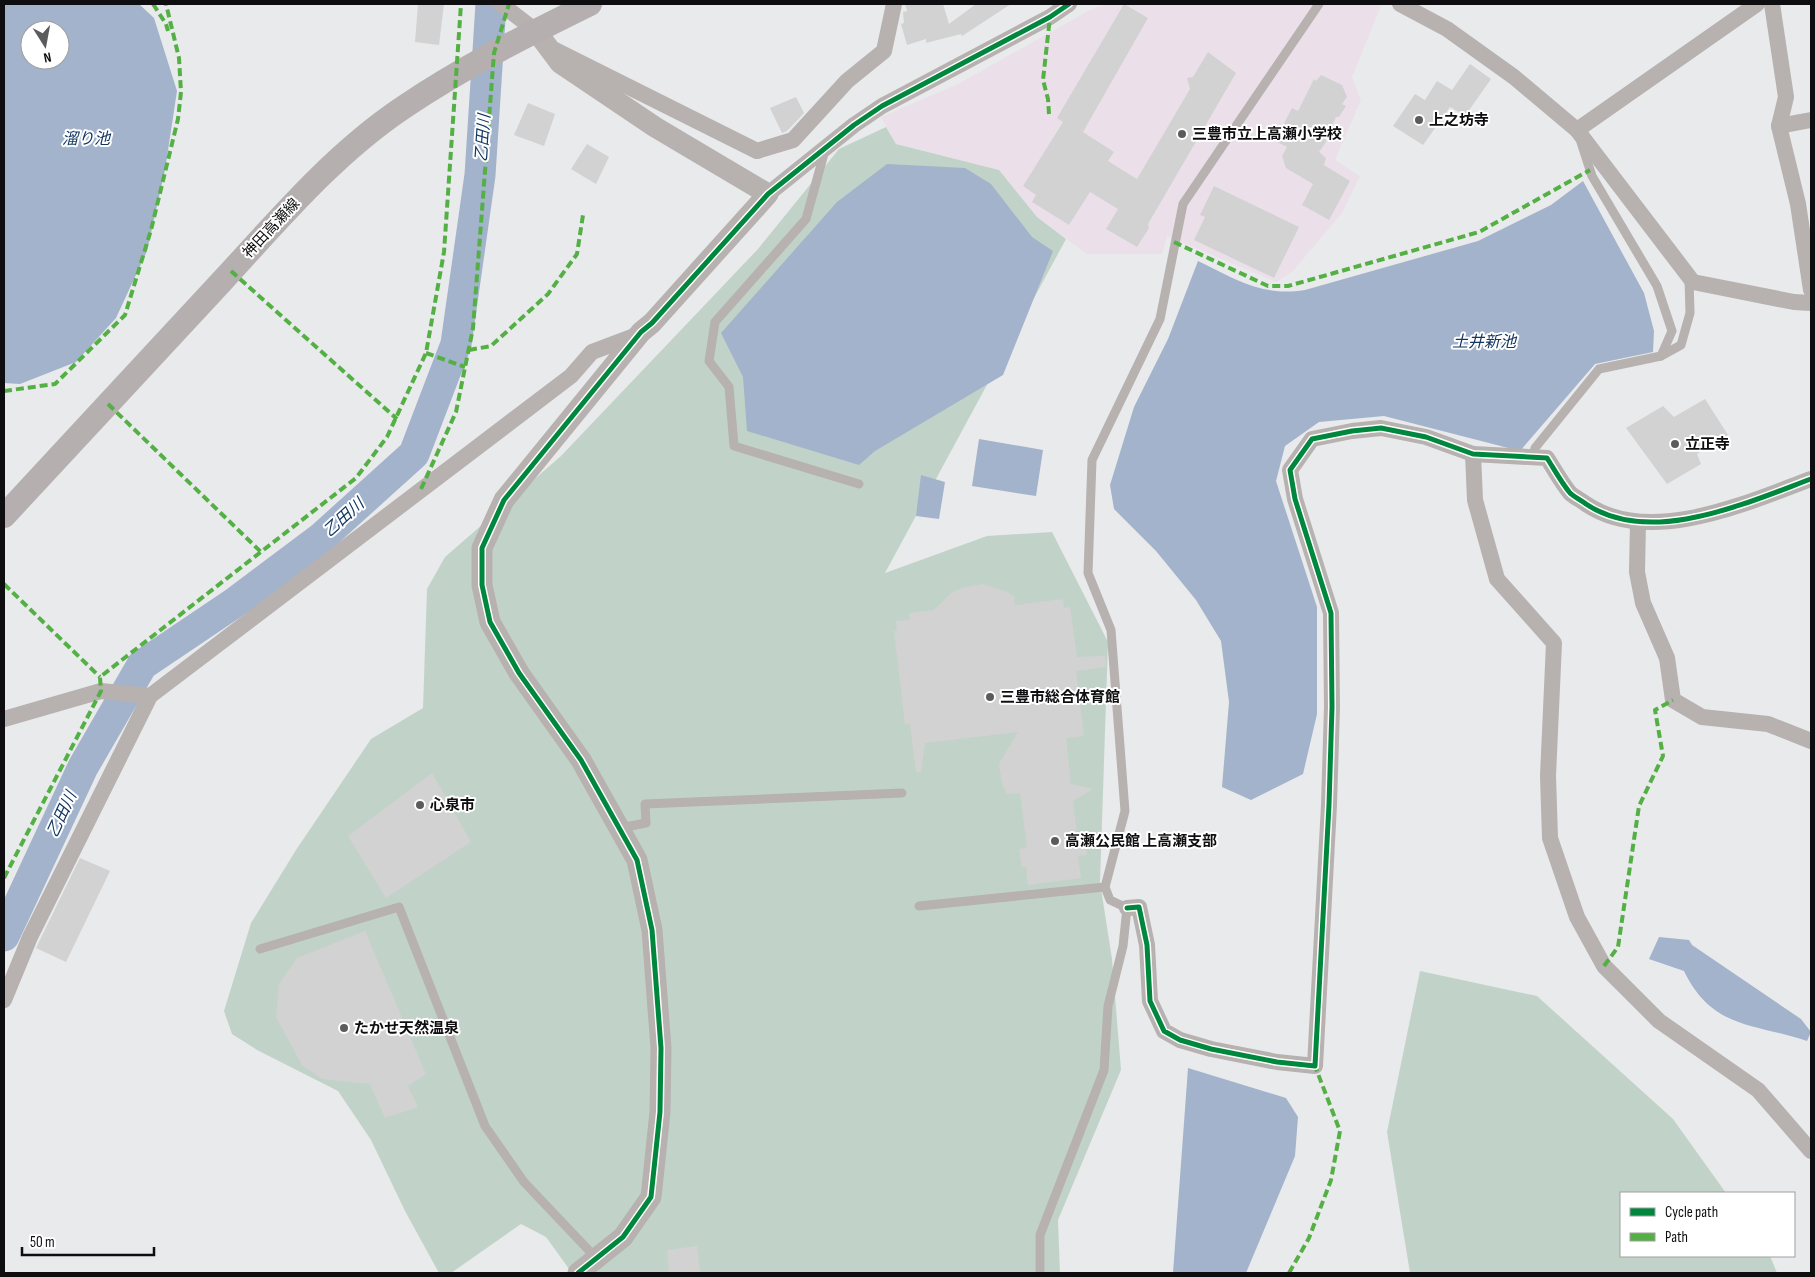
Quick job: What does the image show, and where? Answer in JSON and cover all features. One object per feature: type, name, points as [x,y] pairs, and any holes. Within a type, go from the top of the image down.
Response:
[{"type":"main road","name":"神田高瀬線","points":[[4,516],[306,191],[362,139],[403,107],[456,75],[494,53],[542,38],[590,4]]},
{"type":"street","points":[[501,4],[542,38],[757,151],[793,140],[847,81],[884,51],[894,4]]},
{"type":"street","points":[[4,1000],[30,937],[150,696],[570,376],[592,352],[623,342],[641,332],[652,323],[768,194],[854,125],[882,106],[1050,17],[1070,4]]},
{"type":"street","points":[[1400,4],[1447,29],[1507,72],[1577,130],[1693,282],[1794,302],[1811,303]]},
{"type":"street","points":[[1577,130],[1757,4]]},
{"type":"street","points":[[1772,4],[1786,97],[1779,126],[1798,204],[1811,290]]},
{"type":"street","points":[[542,38],[560,63],[655,127],[768,194]]},
{"type":"street","points":[[1779,126],[1811,120]]},
{"type":"street","points":[[578,1273],[623,1237],[651,1197],[660,1112],[661,1048],[652,930],[637,860],[581,760],[519,673],[490,622],[482,585],[482,548],[504,500],[641,332]]},
{"type":"street","points":[[1127,908],[1139,907],[1148,945],[1150,1001],[1164,1031],[1180,1040],[1211,1049],[1277,1062],[1315,1066],[1329,804],[1332,707],[1331,613],[1295,499],[1290,470],[1312,439],[1352,431],[1381,428],[1426,437],[1473,454],[1547,458],[1571,494],[1596,511],[1622,520],[1638,522],[1681,520],[1748,502],[1811,479]]},
{"type":"street","points":[[1473,454],[1475,500],[1497,579],[1554,643],[1548,776],[1550,838],[1577,917],[1604,966],[1659,1021],[1758,1090],[1811,1151]]},
{"type":"street","points":[[1638,522],[1637,572],[1643,603],[1667,658],[1673,700],[1702,716],[1768,724],[1811,741]]},
{"type":"street","points":[[4,719],[101,692],[150,696]]},
{"type":"lane","points":[[1040,1273],[1040,1235],[1104,1070],[1108,1006],[1123,946],[1127,908],[1110,900],[1105,887],[1125,811],[1111,630],[1088,573],[1092,460],[1160,319],[1183,204],[1319,4]]},
{"type":"lane","points":[[1577,130],[1592,176],[1657,286],[1672,331],[1661,356]]},
{"type":"lane","points":[[826,147],[806,219],[715,322],[709,361],[729,387],[734,446],[859,484]]},
{"type":"lane","points":[[1533,458],[1535,448],[1599,369],[1661,356],[1682,345],[1690,313],[1689,276]]},
{"type":"lane","points":[[619,828],[646,823],[645,804],[902,793]]},
{"type":"lane","points":[[919,906],[1105,887]]},
{"type":"lane","points":[[260,949],[399,907],[485,1126],[524,1182],[596,1258]]},
{"type":"shaded area","points":[[1106,4],[1374,4],[1381,6],[1352,77],[1361,100],[1335,160],[1360,176],[1342,213],[1292,272],[1276,282],[1167,236],[1162,254],[1087,254],[1037,217],[999,170],[896,144],[881,117],[958,84],[1090,10]]},
{"type":"green space","points":[[886,127],[896,144],[999,170],[1037,217],[1066,239],[885,573],[987,536],[1052,532],[1108,642],[1100,882],[1112,959],[1121,1070],[1058,1220],[1060,1273],[572,1273],[546,1237],[521,1224],[451,1273],[439,1273],[405,1211],[371,1140],[338,1091],[257,1050],[232,1034],[224,1011],[251,923],[296,850],[371,739],[423,708],[427,589],[445,557],[561,456],[758,249],[839,149]]},
{"type":"green space","points":[[1420,971],[1537,996],[1673,1119],[1725,1192],[1620,1192],[1620,1257],[1770,1257],[1777,1273],[1410,1273],[1387,1132]]},
{"type":"water","name":"溜り池","points":[[4,4],[139,4],[154,18],[177,91],[165,170],[147,251],[116,318],[76,362],[20,384],[4,383]]},
{"type":"water","points":[[887,164],[965,168],[991,184],[1032,237],[1053,251],[1003,375],[875,451],[859,465],[747,431],[743,377],[721,333],[837,202]]},
{"type":"water","name":"土井新池","points":[[1583,181],[1644,293],[1654,331],[1653,352],[1595,364],[1520,451],[1384,416],[1319,422],[1285,446],[1276,481],[1317,607],[1317,714],[1303,774],[1251,800],[1222,787],[1229,702],[1221,641],[1196,600],[1156,551],[1114,509],[1110,485],[1134,407],[1168,339],[1198,261],[1237,280],[1262,289],[1290,292],[1305,290],[1478,241],[1551,205]]},
{"type":"water","points":[[979,439],[1043,450],[1036,496],[972,486]]},
{"type":"water","points":[[921,475],[945,482],[939,519],[916,516]]},
{"type":"water","points":[[1659,937],[1689,940],[1692,945],[1801,1019],[1811,1032],[1807,1041],[1736,1021],[1721,1014],[1707,1004],[1695,990],[1684,971],[1649,959]]},
{"type":"water","points":[[1188,1068],[1286,1098],[1298,1117],[1295,1156],[1246,1273],[1173,1273]]},
{"type":"building","points":[[418,4],[444,4],[439,45],[415,42]]},
{"type":"building","points":[[905,4],[943,4],[949,24],[976,4],[1011,4],[962,36],[961,34],[926,43],[926,39],[907,45],[901,24],[904,23],[903,12],[907,11]]},
{"type":"building","points":[[1124,4],[1148,18],[1083,132],[1114,152],[1108,161],[1137,179],[1190,89],[1187,78],[1193,77],[1208,52],[1236,73],[1148,224],[1149,228],[1137,247],[1106,229],[1118,209],[1090,192],[1069,225],[1032,202],[1036,195],[1023,186],[1063,122],[1057,118]]},
{"type":"building","points":[[1470,64],[1491,79],[1465,116],[1450,107],[1423,145],[1393,126],[1415,94],[1425,100],[1437,81],[1452,90]]},
{"type":"building","points":[[1321,75],[1342,85],[1347,97],[1342,104],[1346,106],[1339,117],[1336,117],[1332,126],[1323,127],[1326,142],[1319,152],[1326,158],[1324,165],[1350,181],[1329,220],[1302,205],[1313,184],[1286,168],[1282,156],[1287,147],[1275,141],[1292,108],[1298,111],[1314,79],[1316,81]]},
{"type":"building","points":[[796,97],[804,113],[787,131],[782,133],[770,108]]},
{"type":"building","points":[[528,103],[555,114],[544,146],[514,135]]},
{"type":"building","points":[[587,144],[609,157],[596,184],[571,169]]},
{"type":"building","points":[[1214,186],[1299,227],[1274,278],[1194,240],[1205,217],[1200,215]]},
{"type":"building","name":"立正寺","points":[[1705,399],[1728,435],[1697,454],[1701,464],[1667,484],[1626,428],[1663,406],[1674,417]]},
{"type":"building","name":"三豊市総合体育館","points":[[983,584],[1014,596],[1015,605],[1063,599],[1064,608],[1070,607],[1077,657],[1105,656],[1106,667],[1076,671],[1084,736],[1066,738],[1071,784],[1093,789],[1073,801],[1077,834],[1084,833],[1087,855],[1078,856],[1081,878],[1028,885],[1026,867],[1022,867],[1019,849],[1027,848],[1020,793],[1007,794],[1002,784],[999,764],[1018,732],[925,743],[921,772],[916,772],[910,724],[905,724],[894,631],[897,631],[896,621],[910,620],[909,613],[934,610],[952,592]]},
{"type":"building","name":"心泉市","points":[[432,773],[471,842],[386,898],[348,836]]},
{"type":"building","points":[[80,858],[110,871],[66,962],[36,948]]},
{"type":"building","name":"たかせ天然温泉","points":[[365,931],[426,1074],[408,1086],[418,1107],[385,1118],[370,1084],[322,1079],[302,1065],[276,1017],[279,984],[297,958]]},
{"type":"building","points":[[697,1246],[700,1273],[669,1273],[667,1250]]},
{"type":"waterway","name":"乙田川","points":[[4,936],[83,767],[142,665],[237,601],[321,538],[414,454],[456,344],[480,175],[491,4]]},
{"type":"marked path","points":[[153,4],[166,24],[168,31]]},
{"type":"marked path","points":[[4,391],[55,384],[125,315],[151,230],[178,119],[181,92],[179,58],[166,4]]},
{"type":"marked path","points":[[4,878],[101,691],[100,677],[356,478],[387,437],[426,353],[444,252],[461,4]]},
{"type":"marked path","points":[[421,489],[456,412],[473,328],[494,53],[509,4]]},
{"type":"marked path","points":[[1049,114],[1048,99],[1043,80],[1050,17]]},
{"type":"marked path","points":[[1174,242],[1268,286],[1288,286],[1479,232],[1590,170]]},
{"type":"marked path","points":[[469,350],[491,346],[548,294],[577,254],[583,215]]},
{"type":"marked path","points":[[231,271],[397,419]]},
{"type":"marked path","points":[[426,353],[465,367]]},
{"type":"marked path","points":[[108,404],[261,552]]},
{"type":"marked path","points":[[4,584],[100,677]]},
{"type":"marked path","points":[[1604,966],[1618,947],[1639,806],[1663,756],[1655,710],[1673,700]]},
{"type":"marked path","points":[[1289,1273],[1309,1238],[1331,1180],[1340,1131],[1315,1066]]},
{"type":"cycle path","points":[[578,1273],[623,1237],[651,1197],[660,1112],[661,1048],[652,930],[637,860],[581,760],[519,673],[490,622],[482,585],[482,548],[504,500],[641,332],[652,323],[768,194],[854,125],[882,106],[1050,17],[1069,4]]},
{"type":"cycle path","points":[[1127,908],[1139,907],[1147,945],[1150,1001],[1164,1031],[1180,1040],[1211,1049],[1277,1062],[1315,1066],[1329,805],[1332,707],[1331,613],[1295,499],[1290,470],[1312,439],[1352,431],[1381,428],[1426,437],[1473,454],[1547,458],[1573,496],[1611,516],[1639,522],[1698,517],[1728,509],[1811,479]]},
{"type":"place","name":"上之坊寺","points":[[1419,120]]},
{"type":"place","name":"三豊市立上高瀬小学校","points":[[1182,134]]},
{"type":"place","name":"立正寺","points":[[1675,444]]},
{"type":"place","name":"三豊市総合体育館","points":[[990,697]]},
{"type":"place","name":"心泉市","points":[[420,805]]},
{"type":"place","name":"高瀬公民館 上高瀬支部","points":[[1055,841]]},
{"type":"place","name":"たかせ天然温泉","points":[[344,1028]]}]
